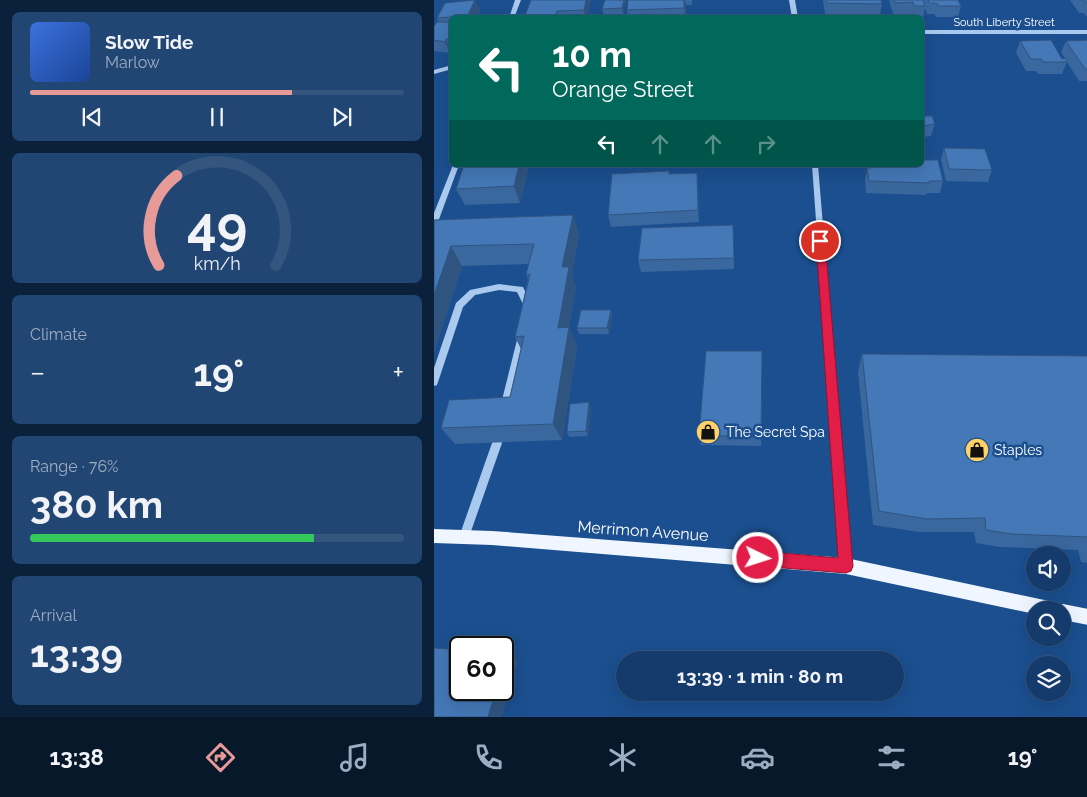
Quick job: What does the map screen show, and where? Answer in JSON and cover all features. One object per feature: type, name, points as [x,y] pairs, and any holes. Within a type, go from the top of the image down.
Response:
[{"type":"main road","name":"Merrimon Avenue","points":[[434,536],[846,566],[1026,604]]},
{"type":"main road","points":[[1071,614],[1087,617]]},
{"type":"street","points":[[512,15],[518,0]]},
{"type":"street","points":[[792,0],[794,15]]},
{"type":"street","name":"South Liberty Street","points":[[924,32],[1087,32]]},
{"type":"street","points":[[434,72],[449,68]]},
{"type":"street","points":[[434,222],[455,167]]},
{"type":"street","points":[[814,167],[846,566]]},
{"type":"street","points":[[434,382],[459,305],[473,292],[499,286],[520,290],[529,304],[504,415]]},
{"type":"street","points":[[464,537],[497,443]]},
{"type":"building","points":[[475,0],[468,15],[449,15],[449,17],[437,18],[445,3]]},
{"type":"building","points":[[531,0],[586,0],[584,10],[557,11],[556,15],[525,15]]},
{"type":"building","points":[[605,0],[624,0],[622,8],[602,9]]},
{"type":"building","points":[[628,0],[684,0],[684,8],[627,10]]},
{"type":"building","points":[[826,0],[881,0],[882,4],[826,3]]},
{"type":"building","points":[[894,0],[923,0],[925,6],[914,6],[913,2],[895,3]]},
{"type":"building","points":[[928,0],[958,0],[961,6],[938,6],[937,3],[929,3]]},
{"type":"building","points":[[437,22],[449,22],[449,39],[446,39],[445,42],[434,40],[434,26]]},
{"type":"building","points":[[1051,40],[1062,59],[1065,58],[1067,62],[1043,62],[1041,59],[1031,59],[1020,41]]},
{"type":"building","points":[[1088,40],[1088,69],[1085,69],[1066,41]]},
{"type":"building","points":[[924,116],[932,116],[935,124],[924,126]]},
{"type":"building","points":[[944,148],[985,149],[992,170],[949,169]]},
{"type":"building","points":[[924,160],[938,160],[943,181],[929,181],[930,183],[869,181],[867,168],[924,167]]},
{"type":"building","points":[[463,167],[519,167],[514,186],[456,189]]},
{"type":"building","points":[[669,171],[669,174],[697,173],[698,210],[608,215],[612,174]]},
{"type":"building","points":[[573,215],[562,267],[569,267],[558,328],[569,327],[553,424],[441,428],[449,400],[510,397],[524,336],[515,337],[530,274],[526,274],[534,244],[451,246],[434,295],[434,220]]},
{"type":"building","points":[[733,225],[734,258],[638,260],[642,228]]},
{"type":"building","points":[[581,310],[611,310],[607,328],[577,328]]},
{"type":"building","points":[[706,351],[762,351],[761,437],[699,435]]},
{"type":"building","name":"Staples","points":[[862,354],[1088,356],[1088,537],[1012,534],[986,530],[985,518],[927,519],[879,511]]},
{"type":"building","points":[[589,402],[586,431],[567,432],[570,404]]},
{"type":"building","points":[[434,648],[449,649],[449,701],[493,701],[488,717],[434,717]]},
{"type":"place","name":"The Secret Spa","points":[[708,432]]},
{"type":"place","name":"Staples","points":[[977,450]]},
{"type":"route","points":[[758,558],[846,566],[820,241]]}]
